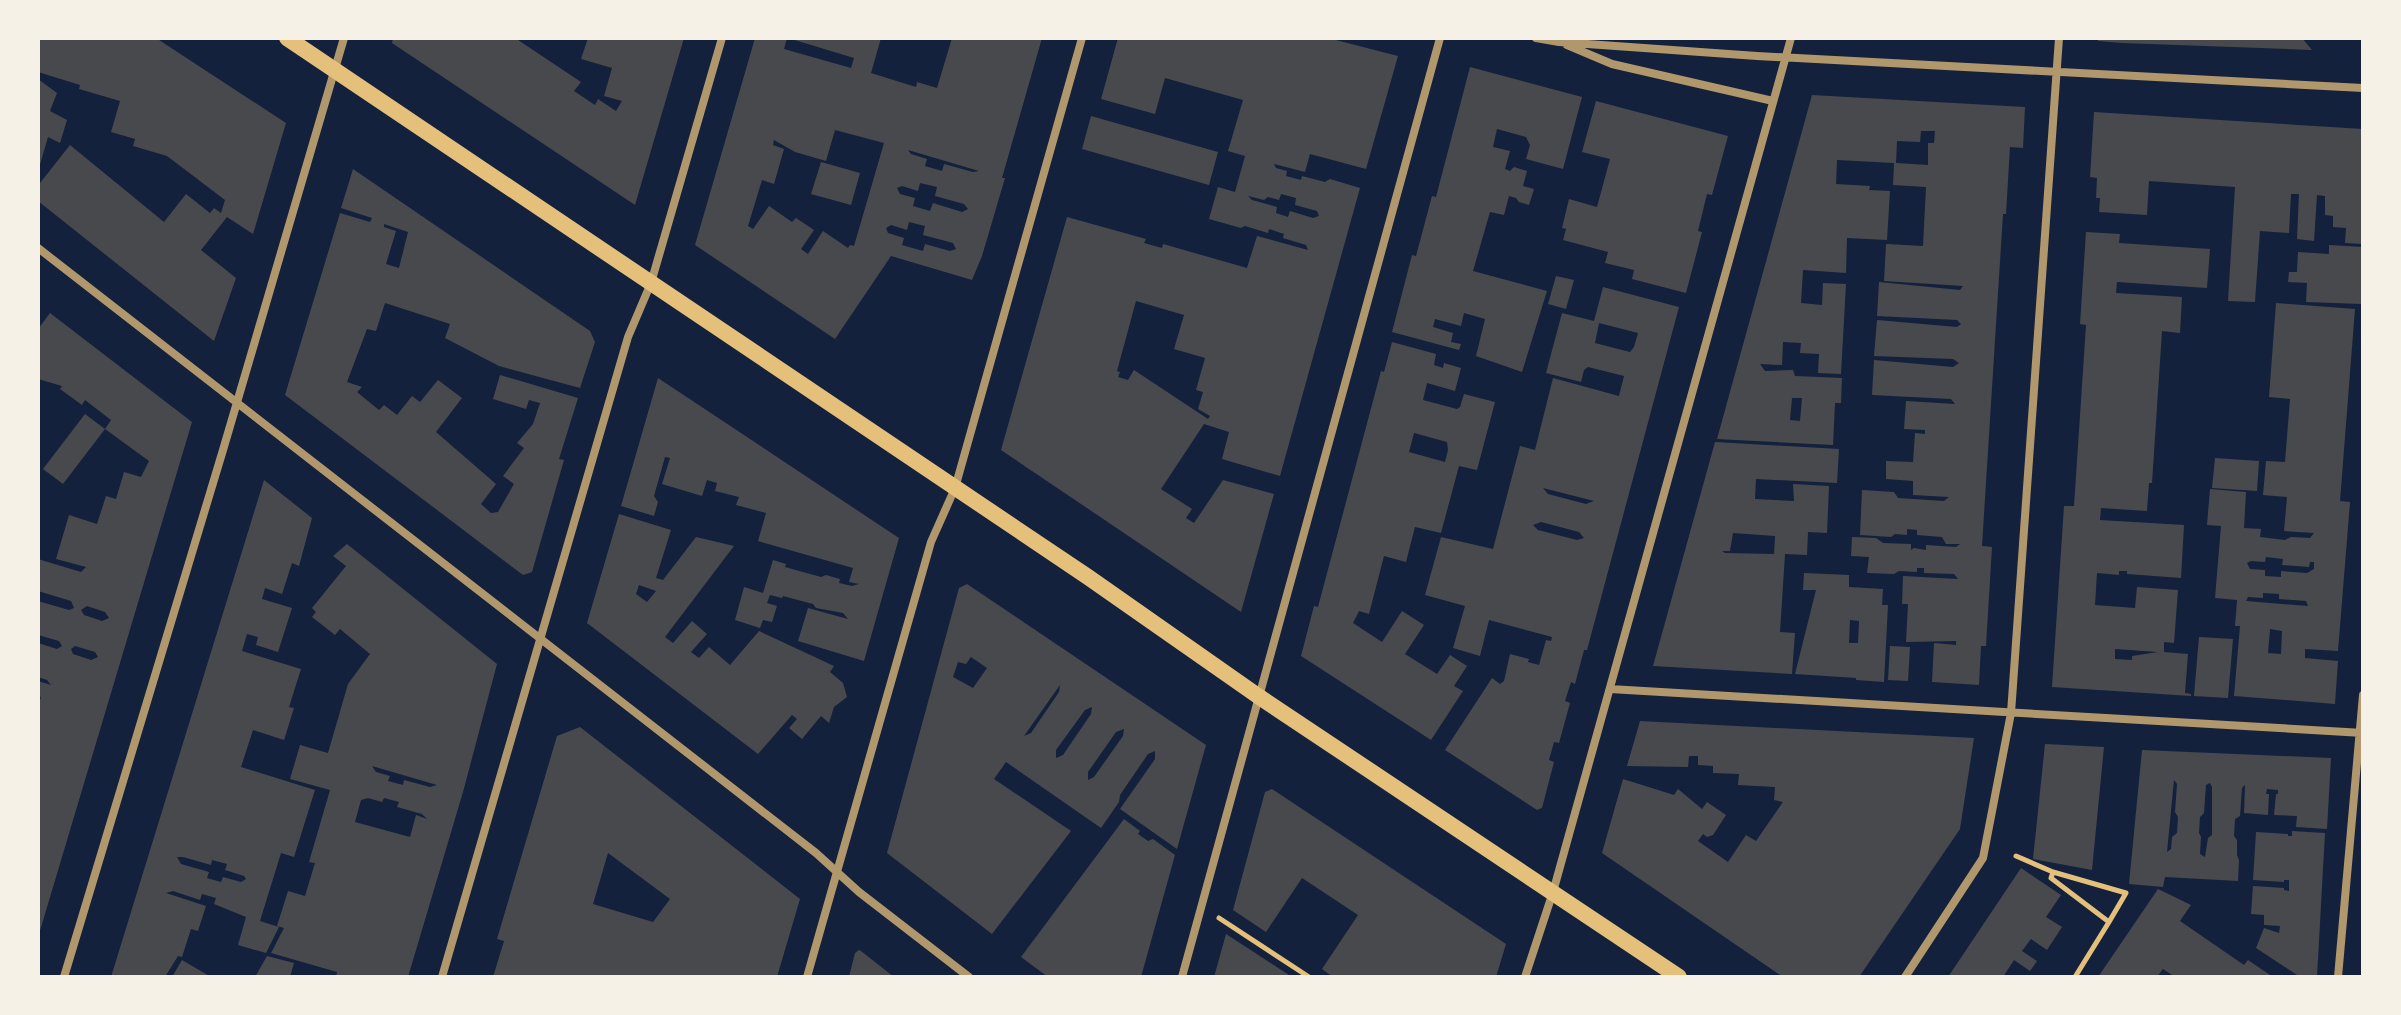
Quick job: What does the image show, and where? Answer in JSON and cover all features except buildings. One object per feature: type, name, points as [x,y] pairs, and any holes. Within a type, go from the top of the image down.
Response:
[{"type":"main road","points":[[287,38],[1088,577],[1258,696],[1679,977]]},
{"type":"street","points":[[64,977],[344,38]]},
{"type":"street","points":[[442,977],[628,337],[651,283],[722,38]]},
{"type":"street","points":[[807,977],[931,542],[955,488],[1082,38]]},
{"type":"street","points":[[1182,977],[1440,38]]},
{"type":"street","points":[[1536,38],[1786,57],[2363,88]]},
{"type":"street","points":[[1525,977],[1553,892],[1791,38]]},
{"type":"street","points":[[1905,977],[1983,858],[2011,713],[2059,38]]},
{"type":"street","points":[[1559,42],[1612,64],[1773,101]]},
{"type":"street","points":[[38,248],[816,853],[969,977]]},
{"type":"street","points":[[1610,689],[2362,733]]},
{"type":"street","points":[[2338,977],[2363,695]]},
{"type":"path","points":[[2016,856],[2053,872],[2126,893],[2075,977]]},
{"type":"path","points":[[2053,872],[2051,878],[2109,922]]},
{"type":"path","points":[[1201,906],[1309,977]]}]
